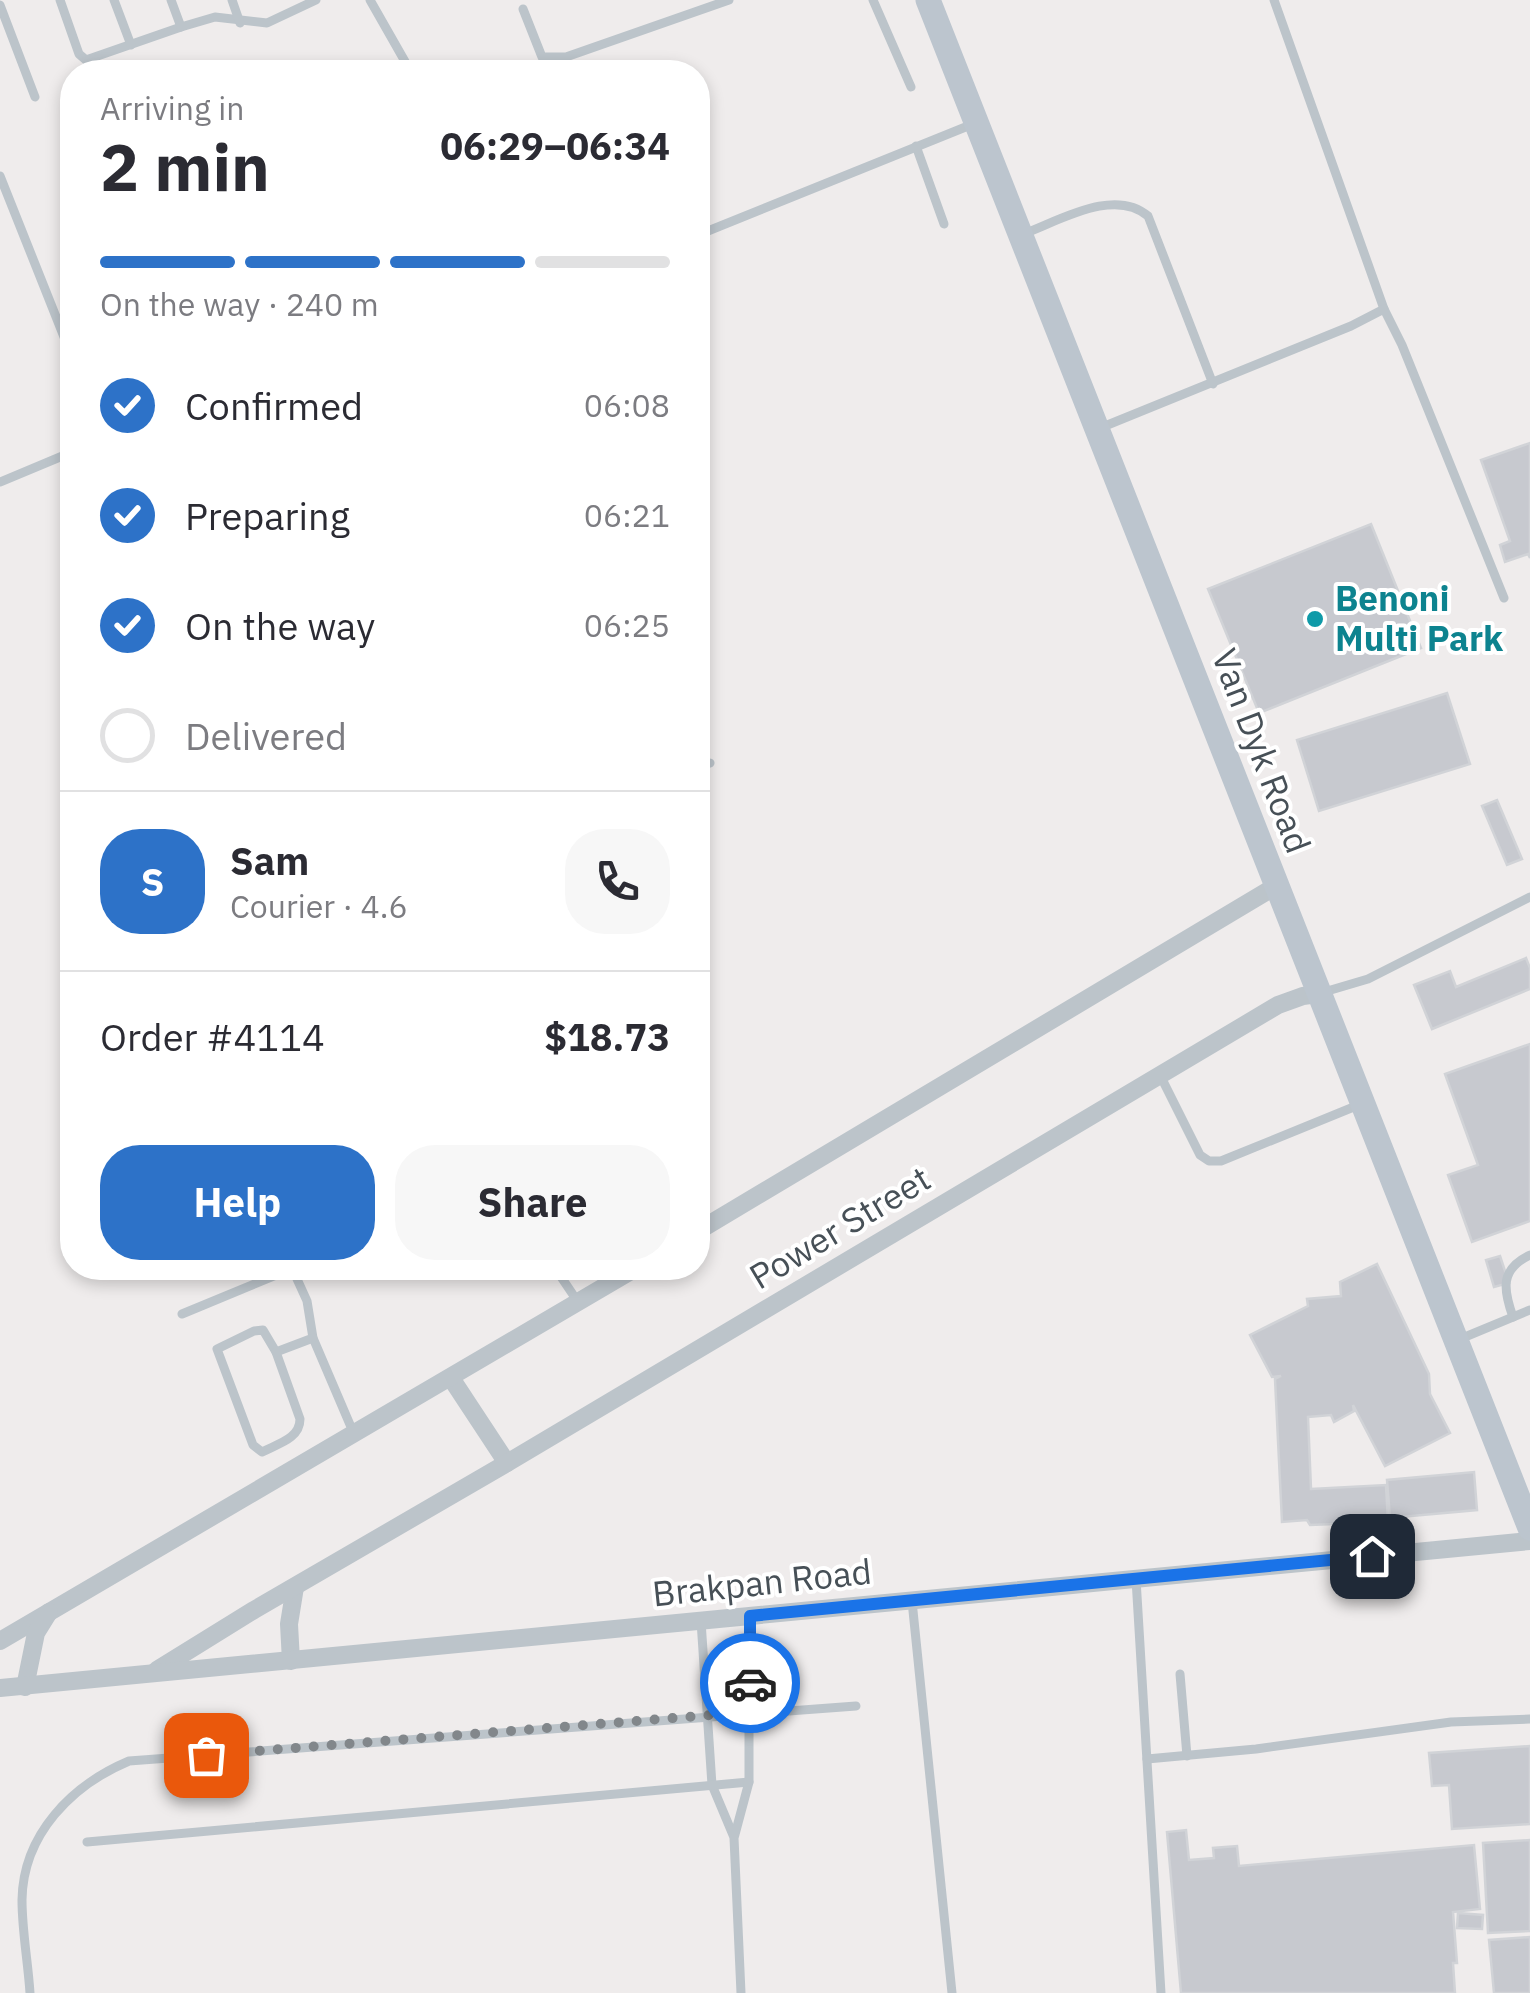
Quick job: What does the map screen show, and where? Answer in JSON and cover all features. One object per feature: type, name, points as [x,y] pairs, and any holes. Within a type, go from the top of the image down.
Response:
[{"type":"main road","name":"Van Dyk Road","points":[[928,0],[1318,994],[1527,1510]]},
{"type":"street","name":"Power Street","points":[[710,1224],[1276,886]]},
{"type":"street","name":"Power Street","points":[[152,1674],[1278,1006],[1318,994]]},
{"type":"street","points":[[0,1641],[616,1280]]},
{"type":"street","points":[[450,1378],[507,1464]]},
{"type":"street","name":"Brakpan Road","points":[[0,1688],[1530,1541]]},
{"type":"street","points":[[291,1661],[289,1624],[296,1587]]},
{"type":"street","points":[[25,1686],[36,1632],[52,1608]]},
{"type":"lane","points":[[60,0],[86,60],[215,18],[267,23],[316,0]]},
{"type":"lane","points":[[114,0],[131,45]]},
{"type":"lane","points":[[171,0],[182,27]]},
{"type":"lane","points":[[232,0],[240,22]]},
{"type":"lane","points":[[370,0],[404,60]]},
{"type":"lane","points":[[523,9],[542,57],[566,57],[729,0]]},
{"type":"lane","points":[[873,0],[910,87]]},
{"type":"lane","points":[[1274,0],[1384,309],[1402,344],[1504,598]]},
{"type":"lane","points":[[0,5],[35,97]]},
{"type":"lane","points":[[710,230],[976,123]]},
{"type":"lane","points":[[916,146],[944,224]]},
{"type":"lane","points":[[0,176],[60,327]]},
{"type":"lane","points":[[1020,235],[1110,204],[1141,210],[1148,216],[1214,384]]},
{"type":"lane","points":[[1097,429],[1214,384],[1384,309]]},
{"type":"lane","points":[[0,482],[60,457]]},
{"type":"lane","points":[[1318,994],[1368,979],[1530,898]]},
{"type":"lane","points":[[1160,1076],[1200,1154],[1209,1160],[1221,1161],[1362,1104]]},
{"type":"lane","points":[[1512,1317],[1505,1296],[1506,1276],[1530,1255]]},
{"type":"lane","points":[[182,1314],[263,1280]]},
{"type":"lane","points":[[297,1280],[307,1301],[313,1338],[354,1434]]},
{"type":"lane","points":[[564,1280],[578,1302]]},
{"type":"lane","points":[[1457,1340],[1530,1310]]},
{"type":"lane","points":[[262,1330],[276,1352],[300,1428],[295,1436],[262,1452],[252,1445],[218,1348],[262,1330]]},
{"type":"lane","points":[[276,1352],[313,1338]]},
{"type":"lane","points":[[1136,1579],[1162,1993]]},
{"type":"lane","points":[[912,1601],[952,1993]]},
{"type":"lane","points":[[742,1993],[734,1838],[748,1782],[750,1616]]},
{"type":"lane","points":[[701,1621],[712,1785],[734,1838]]},
{"type":"lane","points":[[1180,1674],[1187,1756]]},
{"type":"lane","points":[[30,1993],[22,1898],[28,1860],[47,1822],[70,1796],[96,1775],[129,1761],[856,1706]]},
{"type":"lane","points":[[1147,1759],[1451,1722],[1530,1719]]},
{"type":"lane","points":[[87,1842],[748,1782]]},
{"type":"building","points":[[1530,443],[1530,558],[1528,554],[1505,562],[1500,545],[1510,541],[1481,460]]},
{"type":"building","name":"Benoni Multi Park","points":[[1371,524],[1421,648],[1259,713],[1208,589]]},
{"type":"building","points":[[1447,693],[1470,764],[1319,811],[1297,740]]},
{"type":"building","points":[[1497,800],[1522,859],[1507,865],[1482,806]]},
{"type":"building","points":[[1526,958],[1530,989],[1432,1029],[1414,985],[1450,971],[1456,987]]},
{"type":"building","points":[[1530,1044],[1530,1221],[1472,1242],[1448,1175],[1478,1165],[1445,1074]]},
{"type":"building","points":[[1500,1256],[1509,1283],[1494,1287],[1486,1260]]},
{"type":"building","points":[[1377,1264],[1429,1374],[1430,1394],[1450,1433],[1385,1466],[1353,1405],[1354,1411],[1334,1422],[1331,1415],[1308,1417],[1311,1489],[1386,1485],[1388,1522],[1282,1522],[1275,1379],[1281,1376],[1272,1377],[1250,1335],[1308,1306],[1307,1299],[1341,1296],[1340,1282]]},
{"type":"building","points":[[1474,1472],[1477,1510],[1390,1518],[1387,1480]]},
{"type":"building","points":[[1530,1746],[1530,1824],[1452,1829],[1449,1785],[1432,1786],[1429,1753]]},
{"type":"building","points":[[1186,1830],[1189,1860],[1214,1858],[1213,1848],[1237,1846],[1239,1866],[1474,1845],[1480,1909],[1453,1912],[1455,1993],[1181,1993],[1167,1832]]},
{"type":"building","points":[[1530,1840],[1530,1931],[1488,1933],[1483,1843]]},
{"type":"building","points":[[1458,1913],[1483,1915],[1482,1929],[1457,1928]]},
{"type":"building","points":[[1530,1937],[1530,1993],[1494,1993],[1489,1940]]},
{"type":"way so far","points":[[206,1755],[750,1712],[750,1683]]},
{"type":"place","name":"Benoni Multi Park","points":[[1315,619]]},
{"type":"route","points":[[750,1683],[750,1616],[1372,1556]]}]
